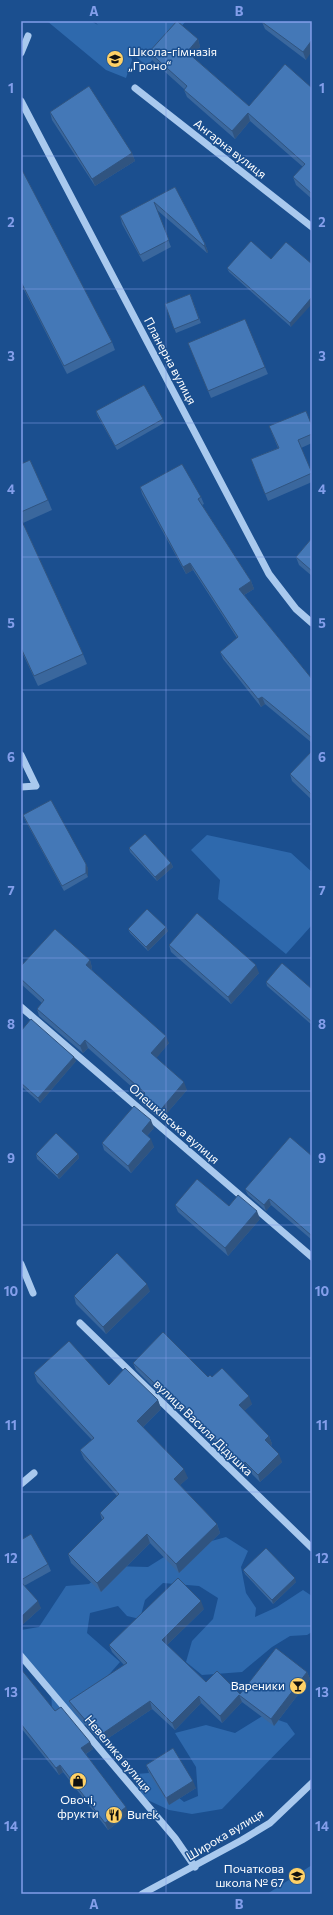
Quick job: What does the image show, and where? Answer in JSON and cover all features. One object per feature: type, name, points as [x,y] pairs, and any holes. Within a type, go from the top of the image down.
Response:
[{"type":"street","points":[[21,54],[28,36]]},
{"type":"street","name":"Ангарна вулиця","points":[[135,88],[312,226]]},
{"type":"street","name":"Планерна вулиця","points":[[21,101],[269,574],[296,609],[312,623]]},
{"type":"street","points":[[21,755],[36,786],[21,788]]},
{"type":"street","name":"Олешківська вулиця","points":[[21,1007],[312,1257]]},
{"type":"street","points":[[21,1264],[33,1293]]},
{"type":"street","name":"вулиця Василя Дідушка","points":[[80,1324],[312,1548]]},
{"type":"street","points":[[21,1484],[34,1473]]},
{"type":"street","name":"Невелика вулиця","points":[[21,1656],[175,1838],[195,1867]]},
{"type":"street","name":"Широка вулиця","points":[[142,1894],[195,1867],[270,1822],[312,1784]]},
{"type":"shaded area","name":"Школа-гімназія „Гроно“","points":[[47,21],[91,21],[98,25],[94,21],[186,21],[147,66],[129,51],[132,60],[126,78],[106,70]]},
{"type":"shaded area","points":[[207,835],[291,853],[312,872],[312,925],[286,954],[218,899],[220,880],[191,850]]},
{"type":"shaded area","points":[[226,1537],[248,1551],[241,1567],[246,1593],[256,1608],[255,1617],[277,1607],[303,1590],[312,1596],[312,1632],[307,1635],[290,1636],[272,1647],[242,1672],[202,1675],[186,1662],[192,1641],[213,1619],[218,1598],[199,1586],[163,1583],[145,1600],[140,1619],[127,1616],[118,1606],[90,1613],[87,1633],[120,1662],[98,1687],[86,1723],[77,1736],[53,1734],[51,1688],[33,1667],[21,1664],[21,1630],[39,1627],[66,1586],[89,1584],[111,1566],[148,1567],[172,1552]]},
{"type":"shaded area","points":[[264,1715],[287,1723],[295,1734],[222,1809],[192,1814],[169,1810],[137,1795],[136,1774],[149,1773],[184,1802],[198,1796],[196,1767],[175,1733],[206,1725],[235,1733]]},
{"type":"shaded area","name":"Початкова школа № 67","points":[[312,1865],[312,1894],[267,1894]]},
{"type":"building","points":[[177,21],[198,39],[187,52],[249,106],[285,64],[312,88],[312,194],[293,177],[305,164],[248,113],[232,131],[184,90],[187,86],[149,52]]},
{"type":"building","points":[[312,21],[312,40],[303,52],[262,22]]},
{"type":"building","points":[[89,86],[132,153],[92,179],[50,112]]},
{"type":"building","points":[[21,168],[112,342],[64,366],[21,282]]},
{"type":"building","points":[[175,187],[205,244],[204,246],[154,202],[169,240],[140,255],[120,216]]},
{"type":"building","points":[[251,241],[271,259],[286,242],[312,264],[312,297],[290,323],[227,268]]},
{"type":"building","points":[[190,294],[199,319],[174,329],[165,304]]},
{"type":"building","points":[[245,319],[265,367],[208,391],[188,343]]},
{"type":"building","points":[[144,385],[163,419],[115,446],[96,411]]},
{"type":"building","points":[[306,411],[312,426],[312,434],[298,440],[312,473],[265,494],[251,459],[279,448],[269,426]]},
{"type":"building","points":[[30,460],[48,500],[21,512],[21,464]]},
{"type":"building","points":[[182,464],[201,497],[198,499],[251,581],[239,589],[312,679],[312,738],[262,697],[258,699],[220,652],[238,637],[190,563],[183,567],[140,487]]},
{"type":"building","points":[[21,519],[83,654],[34,676],[21,648]]},
{"type":"building","points":[[312,538],[312,571],[296,557]]},
{"type":"building","points":[[312,751],[312,795],[290,774]]},
{"type":"building","points":[[51,800],[86,864],[86,873],[62,886],[23,815]]},
{"type":"building","points":[[145,834],[171,863],[155,877],[129,848]]},
{"type":"building","points":[[147,909],[166,927],[146,947],[128,929]]},
{"type":"building","points":[[197,913],[256,965],[228,997],[169,945]]},
{"type":"building","points":[[55,929],[90,960],[86,965],[166,1036],[151,1053],[184,1082],[158,1113],[141,1098],[145,1093],[85,1040],[80,1046],[37,1009],[44,1000],[21,979],[21,966]]},
{"type":"building","points":[[282,963],[312,989],[312,1022],[266,982]]},
{"type":"building","points":[[31,1019],[74,1057],[38,1098],[21,1083],[21,1031]]},
{"type":"building","points":[[134,1106],[151,1120],[142,1131],[151,1139],[128,1166],[102,1143]]},
{"type":"building","points":[[56,1133],[78,1154],[57,1175],[36,1154]]},
{"type":"building","points":[[290,1137],[312,1156],[312,1236],[271,1200],[269,1199],[264,1205],[245,1189]]},
{"type":"building","points":[[197,1179],[229,1206],[238,1195],[257,1211],[225,1248],[175,1205]]},
{"type":"building","points":[[117,1253],[147,1284],[103,1327],[74,1296]]},
{"type":"building","points":[[163,1332],[208,1377],[210,1375],[212,1377],[222,1368],[249,1396],[239,1405],[269,1436],[265,1440],[279,1454],[258,1475],[245,1462],[241,1465],[169,1391],[166,1394],[133,1363]]},
{"type":"building","points":[[69,1341],[109,1385],[125,1368],[158,1400],[137,1421],[184,1469],[174,1479],[217,1524],[176,1564],[147,1534],[97,1583],[68,1554],[104,1518],[100,1513],[119,1494],[80,1450],[94,1438],[34,1373]]},
{"type":"building","points":[[31,1534],[48,1564],[21,1580],[21,1540]]},
{"type":"building","points":[[266,1548],[295,1578],[272,1600],[243,1570]]},
{"type":"building","points":[[178,1578],[201,1601],[162,1640],[206,1682],[217,1671],[240,1694],[276,1648],[307,1672],[271,1719],[239,1695],[220,1716],[199,1696],[172,1723],[150,1701],[99,1736],[69,1701],[127,1663],[109,1645]]},
{"type":"building","points":[[21,1582],[38,1601],[21,1617]]},
{"type":"building","points":[[21,1669],[55,1711],[61,1707],[90,1742],[81,1748],[126,1807],[105,1823],[60,1765],[56,1768],[21,1724]]},
{"type":"building","points":[[173,1748],[193,1781],[166,1798],[146,1765]]},
{"type":"place","name":"Школа-гімназія „Гроно“","points":[[115,59]]},
{"type":"place","name":"Вареники","points":[[298,1686]]},
{"type":"place","name":"Овочі, фрукти","points":[[78,1781]]},
{"type":"place","name":"Burek","points":[[114,1815]]},
{"type":"place","name":"Початкова школа № 67","points":[[297,1876]]}]
